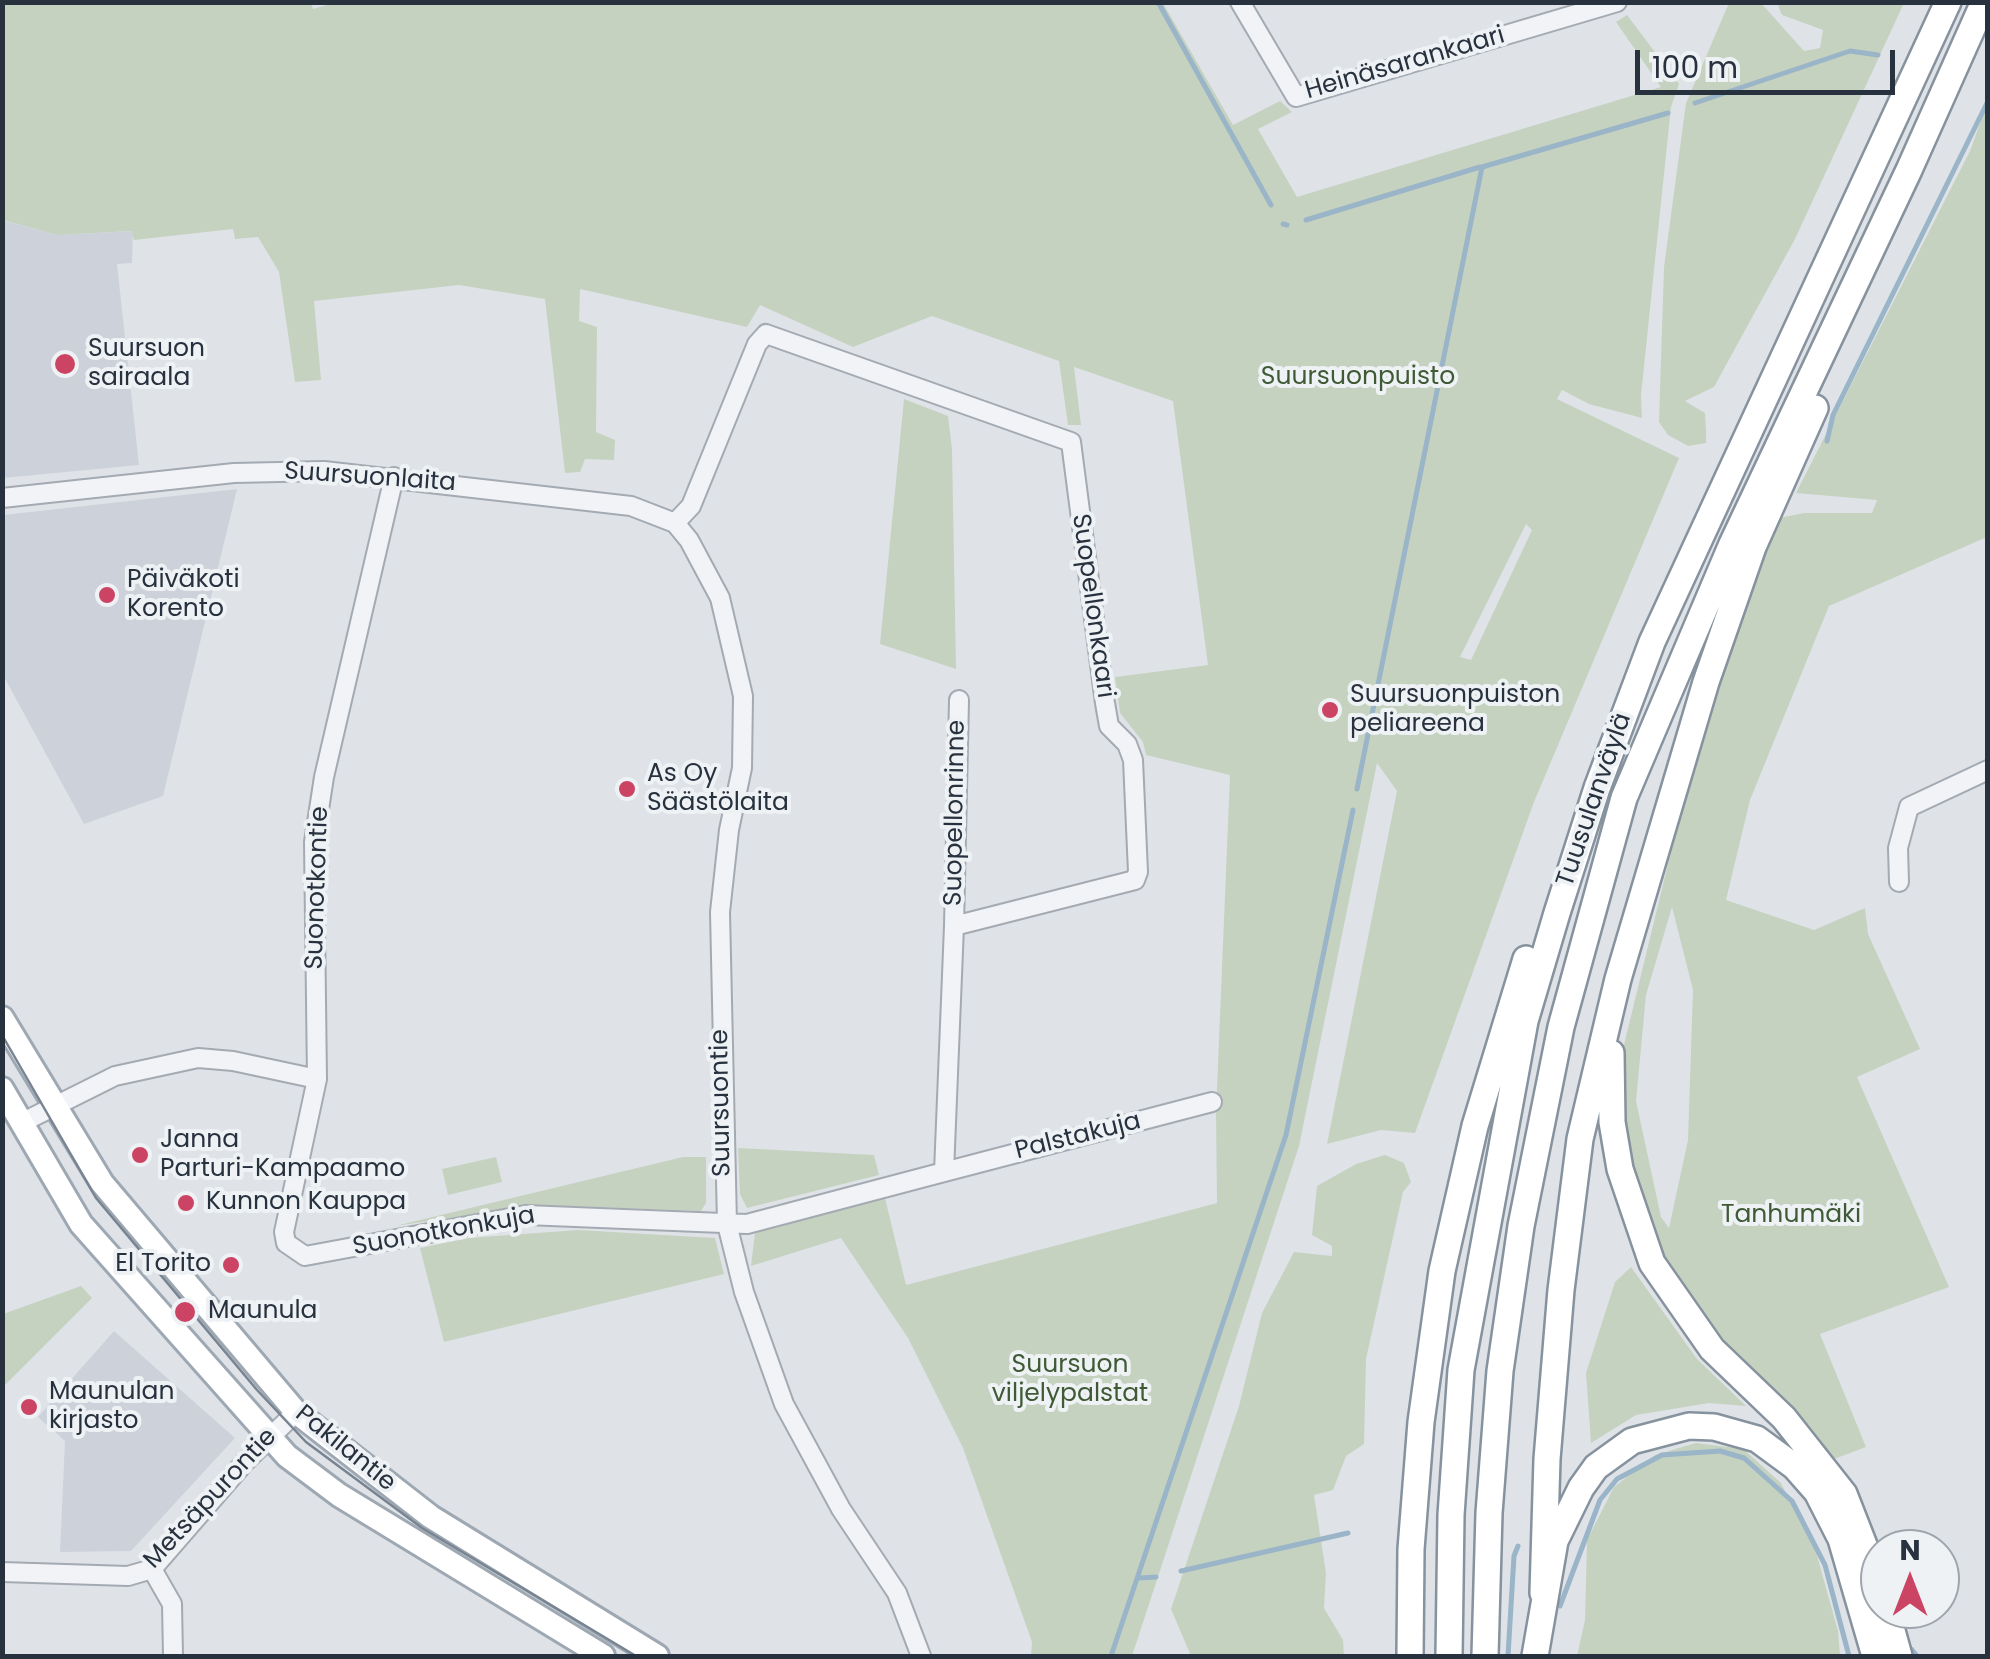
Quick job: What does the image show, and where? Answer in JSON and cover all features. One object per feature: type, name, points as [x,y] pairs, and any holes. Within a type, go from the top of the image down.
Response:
[{"type":"highway","name":"Tuusulanväylä","points":[[1449,1656],[1451,1515],[1461,1370],[1484,1224],[1525,1020],[1597,788],[1695,544],[1948,2]]},
{"type":"highway","name":"Tuusulanväylä","points":[[1485,1656],[1489,1512],[1500,1371],[1521,1226],[1561,1027],[1624,798],[1678,668],[1984,2]]},
{"type":"highway","points":[[1535,1656],[1543,1593],[1547,1458],[1561,1290],[1580,1139],[1618,979],[1706,682],[1754,547],[1836,360],[1851,296]]},
{"type":"highway","points":[[1410,1656],[1411,1549],[1421,1422],[1442,1271],[1475,1126],[1542,909],[1597,788]]},
{"type":"highway","points":[[1618,979],[1610,1063],[1612,1122],[1631,1212],[1652,1263],[1712,1349],[1784,1418],[1844,1494],[1860,1535]]},
{"type":"highway","points":[[1543,1593],[1566,1512],[1596,1467],[1649,1434],[1714,1426],[1757,1439],[1775,1450],[1817,1492],[1840,1539],[1876,1656]]},
{"type":"highway","points":[[1892,1629],[1899,1656]]},
{"type":"main road","name":"Pakilantie","points":[[2,1018],[102,1183],[296,1412],[430,1517],[657,1656]]},
{"type":"main road","name":"Pakilantie","points":[[2,1090],[82,1224],[269,1437],[326,1486],[603,1656]]},
{"type":"street","name":"Heinäsarankaari","points":[[1240,2],[1296,98],[1618,2]]},
{"type":"street","name":"Suopellonkaari","points":[[674,522],[691,506],[756,344],[766,334],[1070,442],[1104,703],[1109,726],[1127,744],[1133,760],[1138,872],[1135,880],[954,926]]},
{"type":"street","name":"Suursuonlaita","points":[[2,498],[264,471],[394,477],[631,506],[674,522]]},
{"type":"street","name":"Suonotkontie","points":[[286,1243],[284,1232],[313,1114],[317,1079],[316,826],[394,477]]},
{"type":"street","name":"Suursuontie","points":[[674,522],[720,598],[743,696],[742,768],[729,830],[720,912],[727,1224],[744,1292],[784,1404],[841,1508],[897,1594],[921,1656]]},
{"type":"street","name":"Suopellonrinne","points":[[954,926],[959,700]]},
{"type":"street","points":[[1898,882],[1898,848],[1909,806],[1988,770]]},
{"type":"street","points":[[727,1224],[747,1224],[944,1172],[954,926]]},
{"type":"street","points":[[21,1123],[115,1076],[198,1058],[233,1061],[317,1079]]},
{"type":"street","name":"Palstakuja","points":[[944,1172],[1212,1102]]},
{"type":"street","name":"Suonotkonkuja","points":[[286,1243],[305,1256],[475,1222],[551,1214],[727,1224]]},
{"type":"street","name":"Metsäpurontie","points":[[2,1572],[128,1576],[152,1569],[296,1412]]},
{"type":"street","points":[[152,1569],[172,1604],[173,1656]]},
{"type":"shaded area","name":"Suursuon sairaala","points":[[2,220],[57,235],[133,231],[132,263],[117,264],[139,465],[3,478]]},
{"type":"shaded area","name":"Päiväkoti Korento","points":[[237,489],[163,796],[84,824],[3,675],[3,515]]},
{"type":"shaded area","points":[[114,1331],[235,1438],[131,1551],[60,1552],[65,1441],[38,1417]]},
{"type":"green space","name":"Suursuonpuisto","points":[[311,2],[313,9],[338,2],[1163,3],[1233,125],[1280,101],[1292,112],[1258,129],[1297,197],[1661,87],[1616,22],[1627,15],[1679,84],[1671,107],[1641,395],[1642,418],[1589,404],[1562,390],[1557,399],[1679,458],[1534,802],[1415,1133],[1381,1130],[1327,1144],[1397,791],[1377,763],[1299,1146],[1132,1656],[1031,1656],[1032,1642],[963,1448],[908,1338],[841,1238],[751,1266],[755,1232],[885,1198],[906,1285],[1217,1203],[1216,1112],[1230,775],[1146,755],[1143,742],[1120,713],[1115,677],[1208,665],[1173,401],[1074,367],[1081,425],[1068,425],[1059,361],[932,316],[853,347],[760,305],[747,327],[580,289],[579,321],[597,327],[596,432],[615,440],[614,460],[585,459],[580,472],[565,473],[545,299],[459,285],[314,301],[321,380],[295,382],[279,272],[258,237],[235,239],[233,229],[134,240],[132,231],[57,235],[3,220],[2,3]],"holes":[[[1526,524],[1532,530],[1471,660],[1460,657]]]},
{"type":"green space","points":[[1729,3],[1761,3],[1804,51],[1820,48],[1823,30],[1782,15],[1777,3],[1904,3],[1795,239],[1714,387],[1685,401],[1705,413],[1706,443],[1688,446],[1668,435],[1659,422],[1664,267],[1686,103]]},
{"type":"green space","name":"Tanhumäki","points":[[1987,104],[1987,537],[1829,606],[1750,800],[1726,900],[1814,930],[1865,908],[1868,934],[1920,1049],[1857,1077],[1949,1287],[1820,1334],[1866,1447],[1834,1459],[1706,1324],[1653,1240],[1633,1176],[1622,1110],[1622,1053],[1695,753],[1742,609],[1779,518],[1804,513],[1872,513],[1877,500],[1796,493],[1970,151]],"holes":[[[1672,907],[1693,990],[1688,1140],[1669,1228],[1661,1217],[1636,1101],[1646,995]]]},
{"type":"green space","points":[[904,399],[948,416],[956,669],[880,644]]},
{"type":"green space","points":[[738,1148],[874,1155],[879,1175],[747,1208],[740,1194]]},
{"type":"green space","points":[[1385,1155],[1404,1163],[1411,1182],[1403,1192],[1366,1359],[1364,1444],[1346,1456],[1333,1490],[1314,1495],[1326,1573],[1324,1608],[1343,1640],[1344,1656],[1191,1656],[1171,1609],[1239,1406],[1262,1313],[1294,1252],[1332,1256],[1332,1246],[1312,1235],[1317,1186],[1356,1164]]},
{"type":"green space","points":[[496,1157],[502,1182],[448,1195],[442,1169]]},
{"type":"green space","points":[[683,1157],[706,1157],[706,1203],[701,1211],[541,1205],[395,1226]]},
{"type":"green space","points":[[578,1230],[715,1238],[724,1274],[444,1342],[420,1248],[469,1238]]},
{"type":"green space","points":[[1631,1267],[1697,1359],[1746,1406],[1709,1403],[1636,1415],[1591,1443],[1586,1373],[1615,1282]]},
{"type":"green space","points":[[81,1286],[92,1298],[3,1387],[3,1314]]},
{"type":"green space","points":[[1696,1443],[1743,1449],[1781,1483],[1816,1552],[1838,1631],[1840,1656],[1577,1656],[1585,1620],[1587,1540],[1614,1487],[1655,1455]]},
{"type":"waterway","points":[[1158,2],[1271,205]]},
{"type":"waterway","points":[[1695,103],[1850,51],[1878,55]]},
{"type":"waterway","points":[[1827,441],[1833,415],[1988,101]]},
{"type":"waterway","points":[[1357,789],[1482,167],[1668,113]]},
{"type":"waterway","points":[[1306,220],[1480,167]]},
{"type":"waterway","points":[[1283,224],[1287,225]]},
{"type":"waterway","points":[[1111,1656],[1286,1135],[1353,810]]},
{"type":"waterway","points":[[1560,1606],[1600,1500],[1617,1479],[1662,1455],[1720,1451],[1744,1458],[1792,1501],[1825,1565],[1849,1656]]},
{"type":"waterway","points":[[1181,1571],[1348,1533]]},
{"type":"waterway","points":[[1508,1656],[1514,1556],[1518,1546]]},
{"type":"waterway","points":[[1139,1578],[1156,1577]]},
{"type":"waterway","points":[[1911,1649],[1917,1656]]},
{"type":"tram line","points":[[2,1035],[96,1198],[257,1390],[306,1442],[422,1528],[636,1656]]},
{"type":"place","name":"Suursuon sairaala","points":[[65,364]]},
{"type":"place","name":"Päiväkoti Korento","points":[[107,595]]},
{"type":"place","name":"Suursuonpuiston peliareena","points":[[1330,710]]},
{"type":"place","name":"As Oy Säästölaita","points":[[627,789]]},
{"type":"place","name":"Janna Parturi-Kampaamo","points":[[140,1155]]},
{"type":"place","name":"Kunnon Kauppa","points":[[186,1203]]},
{"type":"place","name":"El Torito","points":[[231,1265]]},
{"type":"place","name":"Maunula","points":[[185,1312]]},
{"type":"place","name":"Maunulan kirjasto","points":[[29,1407]]},
{"type":"park label","name":"Suursuon viljelypalstat","points":[[1070,1380]]}]
